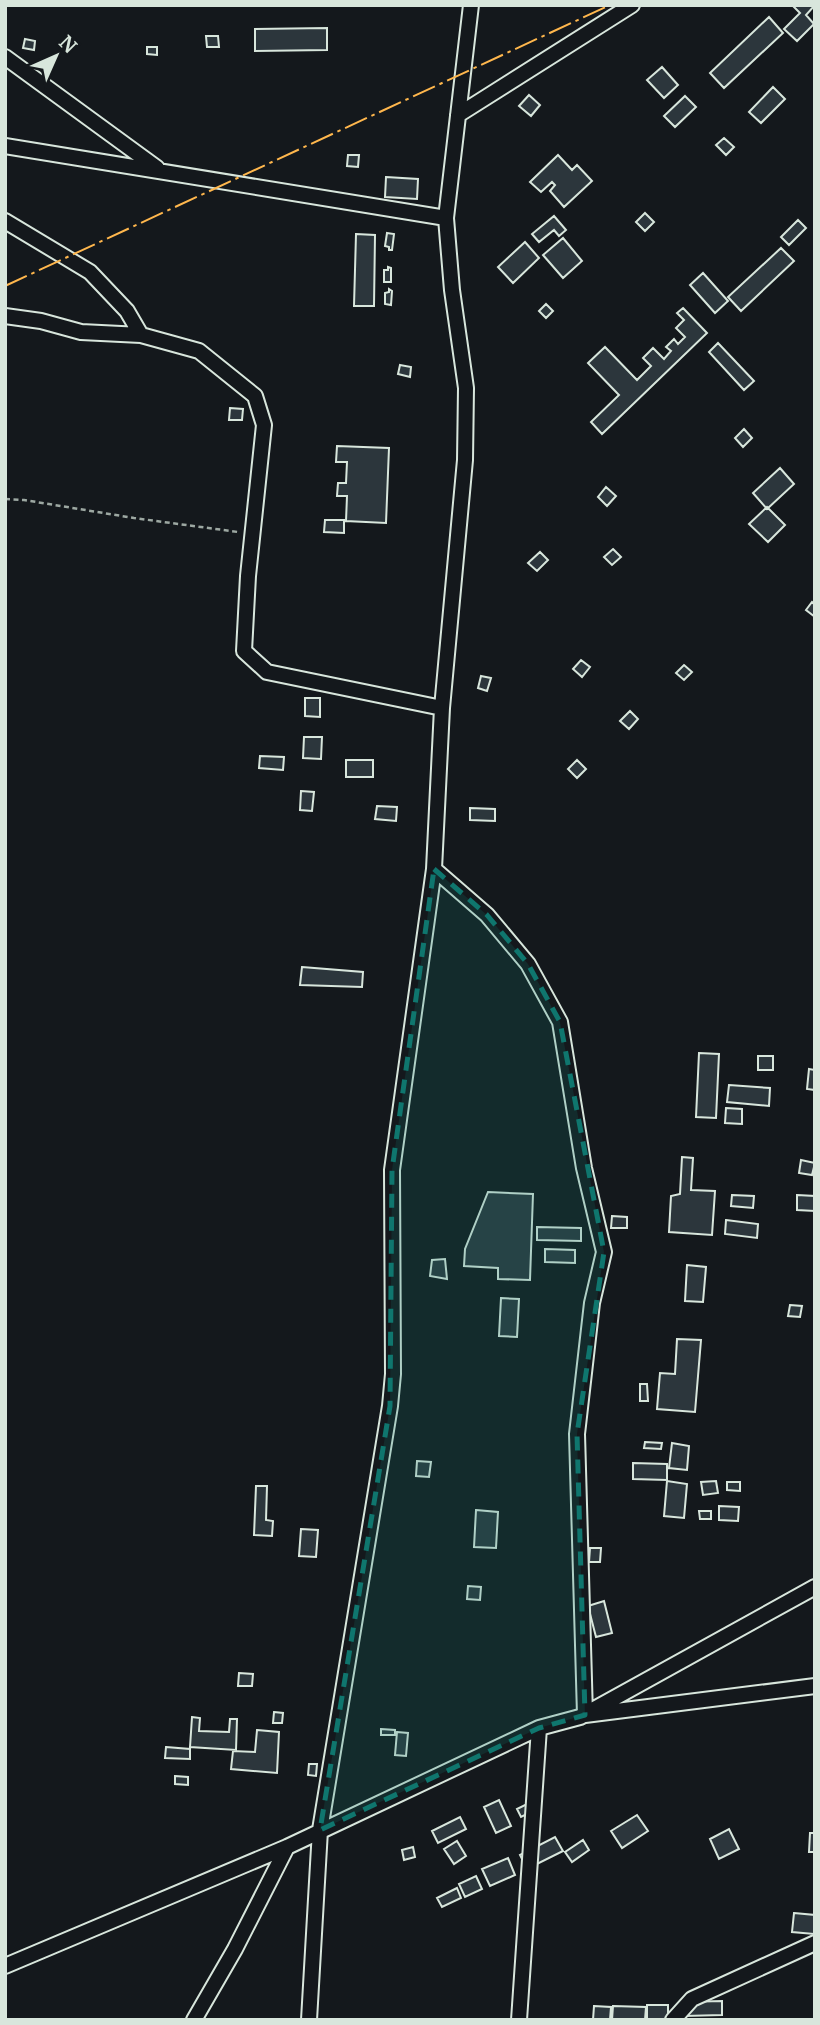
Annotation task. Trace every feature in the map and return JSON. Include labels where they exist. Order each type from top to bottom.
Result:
[{"type":"street","points":[[309,2020],[320,1830],[390,1406],[393,1374],[392,1170],[435,869],[442,708],[465,460],[466,388],[452,290],[446,218],[471,5]]},
{"type":"street","points":[[458,115],[632,5]]},
{"type":"street","points":[[5,57],[161,171]]},
{"type":"street","points":[[5,146],[446,218]]},
{"type":"street","points":[[5,222],[90,272],[127,311],[141,335]]},
{"type":"street","points":[[5,316],[41,321],[81,332],[141,335],[199,351],[255,396],[264,425],[252,533],[244,651],[267,672],[442,708]]},
{"type":"street","points":[[435,869],[487,915],[528,964],[560,1022],[584,1168],[604,1252],[592,1303],[577,1434],[585,1715]]},
{"type":"street","points":[[585,1715],[815,1587]]},
{"type":"street","points":[[5,1966],[287,1847],[539,1728],[585,1715],[815,1686]]},
{"type":"street","points":[[519,2020],[539,1728]]},
{"type":"street","points":[[194,2020],[235,1949],[287,1847]]},
{"type":"street","points":[[673,2020],[692,1999],[815,1943]]},
{"type":"path","points":[[5,499],[252,533]]},
{"type":"highlighted area","points":[[434,869],[487,915],[528,964],[560,1022],[604,1252],[577,1434],[585,1715],[539,1728],[320,1830],[390,1406],[392,1170]]},
{"type":"building","points":[[792,5],[815,5],[806,15],[814,24],[797,41],[784,29],[800,13]]},
{"type":"building","points":[[769,17],[783,33],[724,88],[710,73]]},
{"type":"building","points":[[327,28],[327,50],[255,51],[255,29]]},
{"type":"building","points":[[206,36],[218,36],[219,47],[207,47]]},
{"type":"building","points":[[25,39],[35,41],[34,50],[23,48]]},
{"type":"building","points":[[147,47],[157,47],[157,55],[147,54]]},
{"type":"building","points":[[662,67],[678,85],[664,98],[647,80]]},
{"type":"building","points":[[773,87],[785,99],[761,123],[749,112]]},
{"type":"building","points":[[529,95],[540,105],[531,116],[519,106]]},
{"type":"building","points":[[685,96],[696,107],[675,127],[664,116]]},
{"type":"building","points":[[724,138],[734,147],[726,155],[716,145]]},
{"type":"building","points":[[348,155],[359,155],[358,167],[347,166]]},
{"type":"building","points":[[558,155],[572,170],[577,165],[592,181],[564,207],[550,191],[555,185],[552,182],[541,192],[530,182]]},
{"type":"building","points":[[386,177],[418,179],[417,199],[385,197]]},
{"type":"building","points":[[645,213],[654,222],[645,231],[636,222]]},
{"type":"building","points":[[554,216],[566,230],[559,236],[554,230],[539,242],[532,234]]},
{"type":"building","points":[[798,220],[806,228],[789,245],[781,237]]},
{"type":"building","points":[[387,233],[394,234],[392,250],[385,246]]},
{"type":"building","points":[[356,234],[375,235],[374,306],[354,306]]},
{"type":"building","points":[[563,238],[582,261],[563,278],[543,255]]},
{"type":"building","points":[[525,242],[539,258],[513,283],[498,267]]},
{"type":"building","points":[[781,248],[794,261],[741,311],[728,297]]},
{"type":"building","points":[[388,267],[391,268],[391,282],[384,282],[384,270],[388,270]]},
{"type":"building","points":[[703,273],[728,301],[715,313],[690,285]]},
{"type":"building","points":[[389,289],[392,291],[391,305],[385,304],[385,293],[389,292]]},
{"type":"building","points":[[546,304],[553,311],[546,318],[539,311]]},
{"type":"building","points":[[683,308],[707,333],[602,434],[591,422],[619,395],[588,363],[605,347],[637,380],[651,366],[643,358],[653,348],[664,359],[671,351],[666,347],[674,339],[678,344],[685,337],[676,328],[684,320],[677,313]]},
{"type":"building","points":[[718,343],[754,381],[744,390],[709,352]]},
{"type":"building","points":[[400,365],[411,367],[410,377],[398,374]]},
{"type":"building","points":[[230,408],[243,409],[242,420],[229,420]]},
{"type":"building","points":[[744,429],[752,438],[743,447],[735,438]]},
{"type":"building","points":[[337,446],[389,448],[386,523],[346,521],[347,496],[337,496],[338,483],[346,483],[347,462],[336,462]]},
{"type":"building","points":[[780,468],[794,484],[767,509],[753,493]]},
{"type":"building","points":[[606,487],[616,496],[607,506],[598,497]]},
{"type":"building","points":[[767,507],[785,525],[768,542],[749,524]]},
{"type":"building","points":[[325,520],[344,520],[344,533],[324,532]]},
{"type":"building","points":[[613,549],[621,557],[612,565],[604,557]]},
{"type":"building","points":[[540,552],[548,560],[537,571],[528,563]]},
{"type":"building","points":[[812,602],[815,605],[815,617],[806,610]]},
{"type":"building","points":[[581,660],[590,667],[582,677],[573,669]]},
{"type":"building","points":[[684,665],[692,672],[684,680],[676,673]]},
{"type":"building","points":[[481,676],[491,678],[487,691],[478,688]]},
{"type":"building","points":[[305,698],[320,698],[320,717],[305,716]]},
{"type":"building","points":[[630,711],[638,719],[629,729],[620,721]]},
{"type":"building","points":[[304,737],[322,737],[321,759],[303,758]]},
{"type":"building","points":[[260,756],[284,757],[283,770],[259,768]]},
{"type":"building","points":[[346,760],[373,760],[373,777],[346,777]]},
{"type":"building","points":[[577,760],[586,769],[577,778],[568,769]]},
{"type":"building","points":[[301,791],[314,792],[312,811],[300,810]]},
{"type":"building","points":[[377,806],[397,807],[396,821],[375,819]]},
{"type":"building","points":[[470,808],[495,809],[495,821],[470,820]]},
{"type":"building","points":[[302,967],[363,972],[362,987],[300,985]]},
{"type":"building","points":[[699,1053],[719,1054],[716,1118],[696,1117]]},
{"type":"building","points":[[758,1056],[773,1056],[773,1070],[758,1070]]},
{"type":"building","points":[[809,1069],[815,1070],[815,1090],[807,1089]]},
{"type":"building","points":[[729,1085],[770,1088],[769,1106],[727,1102]]},
{"type":"building","points":[[726,1108],[742,1109],[742,1124],[725,1123]]},
{"type":"building","points":[[682,1157],[693,1158],[691,1190],[715,1191],[712,1235],[669,1232],[671,1196],[680,1194]]},
{"type":"building","points":[[801,1160],[815,1163],[812,1175],[799,1173]]},
{"type":"building","points":[[488,1192],[533,1194],[530,1280],[498,1279],[498,1268],[464,1266],[465,1249]]},
{"type":"building","points":[[732,1195],[754,1196],[753,1208],[731,1206]]},
{"type":"building","points":[[797,1195],[815,1196],[815,1211],[797,1210]]},
{"type":"building","points":[[612,1216],[627,1217],[627,1228],[611,1228]]},
{"type":"building","points":[[726,1220],[758,1224],[757,1238],[725,1234]]},
{"type":"building","points":[[537,1227],[581,1228],[581,1241],[537,1240]]},
{"type":"building","points":[[545,1249],[575,1250],[575,1263],[545,1262]]},
{"type":"building","points":[[445,1259],[447,1279],[430,1276],[432,1260]]},
{"type":"building","points":[[687,1265],[706,1267],[703,1302],[685,1301]]},
{"type":"building","points":[[501,1298],[519,1299],[517,1337],[499,1336]]},
{"type":"building","points":[[790,1305],[802,1306],[800,1317],[788,1316]]},
{"type":"building","points":[[677,1339],[701,1340],[695,1412],[657,1409],[660,1373],[675,1374]]},
{"type":"building","points":[[640,1384],[647,1384],[648,1401],[640,1401]]},
{"type":"building","points":[[645,1442],[662,1443],[661,1449],[644,1448]]},
{"type":"building","points":[[672,1443],[689,1446],[687,1470],[669,1468]]},
{"type":"building","points":[[417,1461],[431,1462],[429,1477],[416,1476]]},
{"type":"building","points":[[633,1463],[667,1464],[667,1480],[633,1479]]},
{"type":"building","points":[[667,1481],[687,1484],[684,1518],[664,1516]]},
{"type":"building","points":[[716,1481],[718,1493],[703,1495],[701,1482]]},
{"type":"building","points":[[727,1482],[740,1482],[740,1491],[727,1490]]},
{"type":"building","points":[[256,1486],[267,1486],[266,1520],[273,1521],[272,1536],[254,1535]]},
{"type":"building","points":[[719,1506],[739,1507],[738,1521],[719,1520]]},
{"type":"building","points":[[476,1510],[498,1512],[496,1548],[474,1547]]},
{"type":"building","points":[[699,1511],[711,1511],[711,1519],[700,1519]]},
{"type":"building","points":[[301,1529],[318,1530],[316,1557],[299,1556]]},
{"type":"building","points":[[590,1548],[601,1548],[600,1562],[589,1562]]},
{"type":"building","points":[[468,1586],[481,1587],[480,1600],[467,1599]]},
{"type":"building","points":[[604,1601],[612,1633],[596,1637],[588,1606]]},
{"type":"building","points":[[239,1673],[253,1674],[252,1686],[238,1686]]},
{"type":"building","points":[[274,1712],[283,1713],[282,1723],[273,1723]]},
{"type":"building","points":[[192,1717],[200,1718],[199,1731],[229,1732],[230,1719],[237,1719],[236,1750],[190,1747]]},
{"type":"building","points":[[381,1729],[395,1730],[395,1735],[381,1735]]},
{"type":"building","points":[[257,1730],[279,1732],[277,1773],[231,1769],[233,1751],[255,1752]]},
{"type":"building","points":[[397,1732],[408,1733],[406,1756],[395,1755]]},
{"type":"building","points":[[166,1747],[190,1749],[190,1759],[165,1758]]},
{"type":"building","points":[[309,1764],[317,1764],[316,1776],[308,1775]]},
{"type":"building","points":[[175,1776],[188,1777],[188,1785],[175,1784]]},
{"type":"building","points":[[499,1800],[511,1826],[496,1833],[484,1807]]},
{"type":"building","points":[[527,1804],[531,1812],[521,1817],[517,1809]]},
{"type":"building","points":[[637,1815],[648,1831],[622,1848],[611,1831]]},
{"type":"building","points":[[460,1817],[466,1829],[438,1843],[432,1831]]},
{"type":"building","points":[[729,1829],[739,1849],[719,1859],[710,1839]]},
{"type":"building","points":[[810,1833],[815,1833],[815,1852],[809,1852]]},
{"type":"building","points":[[555,1837],[563,1851],[527,1869],[520,1855]]},
{"type":"building","points":[[583,1840],[589,1850],[572,1862],[565,1852]]},
{"type":"building","points":[[457,1841],[466,1856],[454,1864],[444,1849]]},
{"type":"building","points":[[413,1847],[415,1857],[404,1860],[402,1850]]},
{"type":"building","points":[[508,1858],[515,1875],[490,1886],[482,1869]]},
{"type":"building","points":[[476,1876],[482,1889],[465,1897],[459,1884]]},
{"type":"building","points":[[457,1888],[461,1898],[442,1907],[437,1898]]},
{"type":"building","points":[[794,1913],[815,1915],[814,1934],[792,1932]]},
{"type":"building","points":[[722,2001],[722,2015],[684,2016],[684,2002]]},
{"type":"building","points":[[647,2005],[668,2005],[668,2020],[647,2020]]},
{"type":"building","points":[[594,2006],[611,2007],[610,2020],[593,2020]]},
{"type":"building","points":[[613,2006],[646,2007],[645,2020],[612,2020]]},
{"type":"power","points":[[5,286],[610,5]]}]
